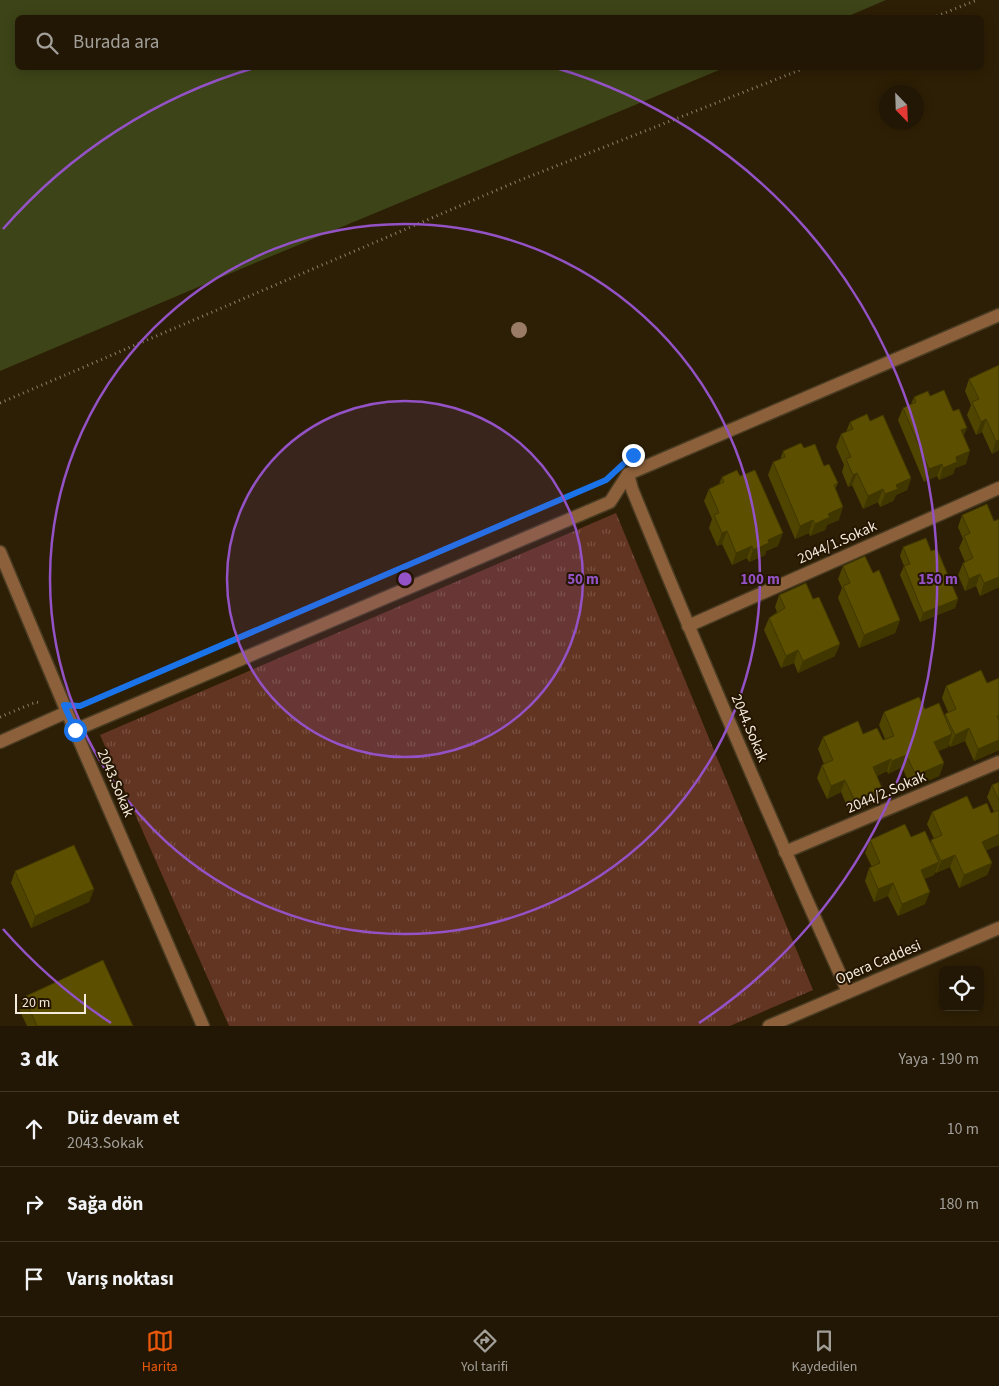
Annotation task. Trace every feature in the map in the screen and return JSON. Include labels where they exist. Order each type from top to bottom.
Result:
[{"type":"street","points":[[75,730],[610,502],[628,474],[999,315]]},
{"type":"street","name":"2044.Sokak","points":[[628,474],[632,490],[688,626],[785,852],[848,992]]},
{"type":"street","name":"2044/1.Sokak","points":[[688,626],[999,488]]},
{"type":"street","name":"2043.Sokak","points":[[0,552],[203,1026]]},
{"type":"street","points":[[0,742],[66,709]]},
{"type":"street","name":"2044/2.Sokak","points":[[785,852],[999,762]]},
{"type":"street","name":"Opera Caddesi","points":[[769,1026],[999,928]]},
{"type":"path","points":[[940,15],[977,0]]},
{"type":"path","points":[[0,403],[518,181],[801,70]]},
{"type":"path","points":[[288,617],[606,480]]},
{"type":"path","points":[[0,717],[36,702],[66,709]]},
{"type":"green space","points":[[616,513],[813,990],[730,1026],[229,1026],[100,735]]},
{"type":"shaded area","points":[[0,0],[886,0],[851,15],[15,15],[15,70],[719,70],[0,371]]},
{"type":"building","points":[[999,365],[999,440],[996,441],[986,419],[981,422],[972,402],[979,399],[969,379]]},
{"type":"building","points":[[944,390],[953,411],[959,409],[967,428],[961,430],[970,451],[956,457],[957,462],[943,468],[942,464],[929,469],[903,408],[916,402],[914,397],[928,391],[930,396]]},
{"type":"building","points":[[867,414],[870,421],[883,415],[911,478],[896,485],[898,489],[885,494],[883,489],[868,496],[857,473],[853,475],[846,459],[851,457],[841,434],[853,429],[850,422]]},
{"type":"building","points":[[801,443],[804,448],[815,444],[824,466],[829,464],[838,483],[834,485],[843,507],[828,514],[830,517],[815,524],[813,520],[800,526],[773,462],[785,457],[783,451]]},
{"type":"building","points":[[737,470],[740,476],[755,470],[783,533],[768,540],[769,543],[753,550],[752,546],[736,553],[727,531],[722,533],[714,515],[719,513],[709,489],[724,482],[722,477]]},
{"type":"building","points":[[987,504],[994,521],[999,519],[999,577],[984,583],[980,574],[969,579],[963,563],[973,558],[964,536],[970,533],[962,515]]},
{"type":"building","points":[[926,538],[931,551],[937,549],[958,599],[923,613],[904,566],[910,564],[903,547]]},
{"type":"building","points":[[865,556],[873,573],[879,570],[900,620],[864,635],[843,586],[850,583],[843,566]]},
{"type":"building","points":[[806,583],[813,599],[819,597],[840,644],[803,661],[798,650],[786,656],[769,618],[785,608],[779,595]]},
{"type":"building","points":[[981,670],[987,683],[999,678],[999,715],[997,716],[999,721],[999,740],[978,749],[969,728],[955,735],[945,714],[956,709],[946,686]]},
{"type":"building","points":[[919,697],[925,709],[939,703],[952,734],[934,742],[944,763],[916,775],[906,755],[892,761],[891,759],[873,767],[882,788],[855,801],[845,780],[831,786],[822,765],[833,760],[823,737],[858,721],[863,734],[877,728],[883,740],[894,736],[884,712]]},
{"type":"building","points":[[999,782],[999,801],[992,785]]},
{"type":"building","points":[[967,796],[973,809],[987,803],[991,813],[999,810],[999,834],[982,842],[992,863],[964,875],[955,855],[941,861],[931,840],[942,835],[932,812]]},
{"type":"building","points":[[905,824],[911,837],[925,831],[939,862],[921,870],[930,892],[902,904],[893,883],[878,889],[869,868],[880,863],[870,840]]},
{"type":"building","points":[[74,845],[94,889],[35,916],[15,871]]},
{"type":"building","points":[[103,960],[133,1026],[37,1026],[24,997]]},
{"type":"route","points":[[75,730],[64,705],[80,706],[606,480],[633,455]]}]
